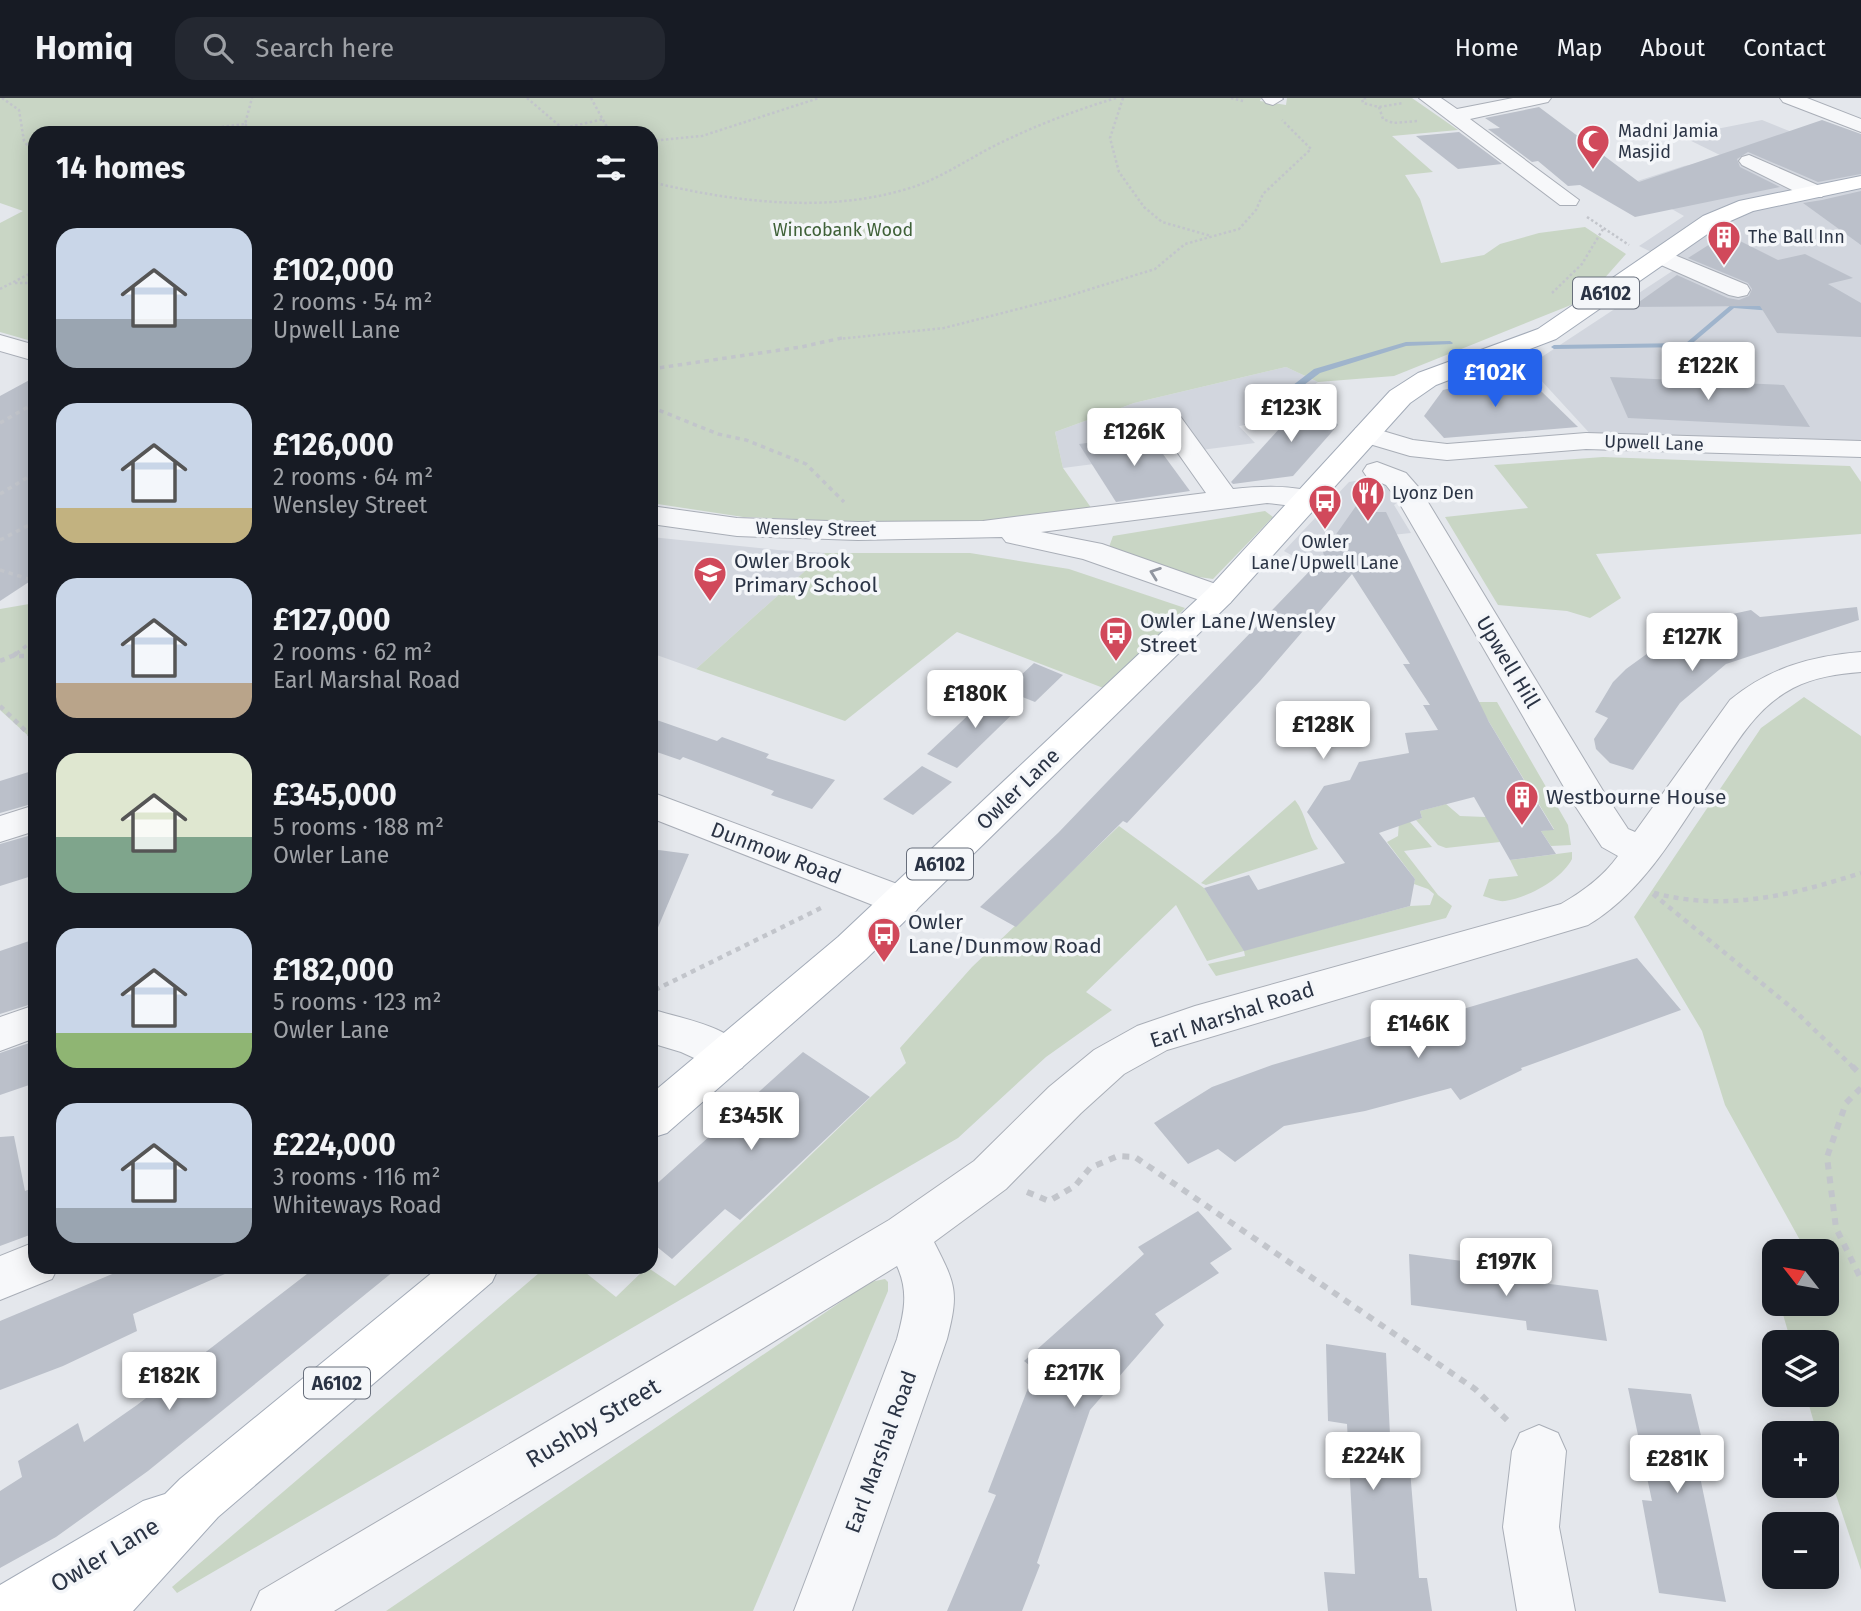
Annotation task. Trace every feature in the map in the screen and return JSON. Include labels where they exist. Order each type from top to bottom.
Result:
[{"type":"main road","name":"A6102","points":[[1309,499],[1366,434],[1410,390],[1427,379],[1547,334],[1698,228],[1732,211],[1861,182]]},
{"type":"main road","name":"Owler Lane","points":[[658,1114],[902,901],[1219,596],[1309,499]]},
{"type":"main road","name":"Owler Lane","points":[[94,1611],[199,1498],[467,1274]]},
{"type":"main road","name":"Owler Lane","points":[[11,1611],[199,1498]]},
{"type":"street","points":[[1454,116],[1541,98]]},
{"type":"street","points":[[1790,98],[1856,121]]},
{"type":"street","points":[[1420,99],[1454,116],[1568,200]]},
{"type":"street","points":[[1749,161],[1814,192]]},
{"type":"street","points":[[1657,258],[1738,290]]},
{"type":"street","points":[[0,343],[28,351]]},
{"type":"street","points":[[0,366],[28,354]]},
{"type":"street","points":[[1170,422],[1215,499]]},
{"type":"street","name":"Upwell Lane","points":[[1366,434],[1410,448],[1447,452],[1587,441],[1861,449]]},
{"type":"street","name":"Upwell Lane","points":[[1334,470],[1361,473],[1377,471],[1447,452]]},
{"type":"street","name":"Upwell Hill","points":[[1377,471],[1396,480],[1410,495],[1591,801],[1615,838],[1640,852]]},
{"type":"street","name":"Wensley Street","points":[[658,516],[737,527],[859,531],[983,530],[1215,499],[1282,494],[1309,499]]},
{"type":"street","points":[[1080,517],[1076,533],[1091,551]]},
{"type":"street","name":"Wensley Street","points":[[983,530],[1091,551],[1219,596]]},
{"type":"street","name":"Earl Marshal Road","points":[[823,1611],[917,1352],[931,1303],[926,1276],[906,1236],[990,1175],[1073,1092],[1109,1062],[1152,1038],[1195,1023],[1574,915],[1598,901],[1627,872],[1742,708],[1762,690],[1787,676],[1824,665],[1861,662]]},
{"type":"street","name":"Dunmow Road","points":[[658,807],[902,901]]},
{"type":"street","points":[[0,829],[28,820]]},
{"type":"street","points":[[0,1034],[28,1024]]},
{"type":"street","points":[[658,1028],[696,1040],[727,1056]]},
{"type":"street","name":"Rushby Street","points":[[280,1611],[906,1236]]},
{"type":"street","points":[[0,1278],[28,1267]]},
{"type":"street","points":[[1539,1451],[1531,1527],[1546,1611]]},
{"type":"path","points":[[2,98],[19,110],[22,135],[28,146]]},
{"type":"path","points":[[239,126],[245,124],[252,98]]},
{"type":"path","points":[[527,98],[562,126]]},
{"type":"path","points":[[590,98],[607,126]]},
{"type":"path","points":[[658,140],[702,136],[819,98]]},
{"type":"path","points":[[658,185],[703,196],[733,199],[796,202],[863,198],[909,189],[947,173],[1040,125],[1116,98]]},
{"type":"path","points":[[1123,98],[1110,138],[1119,172],[1144,207],[1162,222],[1213,236]]},
{"type":"path","points":[[1366,98],[1362,99],[1363,103],[1379,107],[1420,99]]},
{"type":"path","points":[[658,368],[801,347],[846,337],[944,328],[1065,297],[1155,269],[1185,244],[1239,229],[1256,210],[1263,194],[1311,149],[1274,104]]},
{"type":"path","points":[[1379,107],[1383,119],[1393,123],[1420,121]]},
{"type":"path","points":[[573,126],[604,119]]},
{"type":"path","points":[[1568,200],[1602,229],[1657,258]]},
{"type":"path","points":[[0,289],[28,275]]},
{"type":"path","points":[[15,283],[28,283]]},
{"type":"path","points":[[0,423],[28,408]]},
{"type":"path","points":[[658,410],[718,434],[747,440],[806,464],[841,498],[859,531]]},
{"type":"path","points":[[0,494],[28,477]]},
{"type":"path","points":[[0,540],[28,526]]},
{"type":"path","points":[[0,570],[28,579]]},
{"type":"path","points":[[0,661],[28,644]]},
{"type":"path","points":[[12,656],[28,656]]},
{"type":"path","points":[[0,706],[28,733]]},
{"type":"path","points":[[1861,873],[1766,899],[1727,903],[1679,901],[1650,892],[1792,1008],[1861,1075]]},
{"type":"path","points":[[658,989],[863,887]]},
{"type":"path","points":[[1861,1088],[1846,1103],[1827,1157],[1836,1228],[1861,1279]]},
{"type":"path","points":[[990,1175],[1049,1202],[1075,1186],[1090,1168],[1118,1156],[1135,1157],[1475,1389],[1539,1451]]},
{"type":"shaded area","points":[[1762,120],[1847,154],[1861,151],[1861,441],[1594,438],[1528,366],[1680,266],[1639,246],[1684,216],[1628,184],[1684,166],[1726,158],[1681,136]]},
{"type":"shaded area","points":[[1286,367],[1318,382],[1267,421],[1239,426],[1255,443],[1063,468],[1055,432],[1134,403]]},
{"type":"shaded area","points":[[1372,478],[1382,480],[1405,496],[1394,505],[1411,533],[1353,539],[1335,555],[1314,566],[1309,558],[1293,556],[1284,551],[1349,482]]},
{"type":"shaded area","name":"Owler Brook Primary School","points":[[658,538],[825,553],[696,669],[658,655]]},
{"type":"green space","name":"Wincobank Wood","points":[[0,98],[1261,98],[1260,101],[1286,105],[1287,98],[1412,98],[1458,130],[1392,136],[1433,172],[1405,175],[1420,199],[1441,263],[1484,255],[1500,244],[1539,233],[1585,227],[1626,254],[1586,299],[1394,376],[1318,382],[1286,367],[1134,403],[1055,432],[1063,468],[1092,509],[1023,519],[923,524],[743,517],[658,504],[658,126],[28,126],[28,340],[0,332],[0,223],[23,211],[0,203]]},
{"type":"green space","points":[[1603,457],[1850,466],[1861,482],[1861,534],[1596,554],[1621,598],[1590,618],[1567,611],[1498,605],[1445,517],[1528,508],[1494,465]]},
{"type":"green space","points":[[1265,511],[1273,517],[1213,579],[1185,575],[1109,547],[1113,536]]},
{"type":"green space","points":[[825,553],[970,553],[1069,569],[1185,608],[1106,689],[957,632],[845,721],[696,669]]},
{"type":"green space","points":[[28,604],[28,736],[0,710],[0,609]]},
{"type":"green space","points":[[1804,697],[1861,736],[1861,1570],[1837,1498],[1839,1421],[1814,1421],[1809,1407],[1839,1407],[1839,1330],[1788,1330],[1783,1316],[1839,1316],[1839,1239],[1799,1239],[1725,1105],[1702,1031],[1634,917],[1761,728]]},
{"type":"green space","points":[[1477,702],[1497,702],[1568,825],[1571,845],[1551,846],[1541,831],[1554,829]]},
{"type":"green space","points":[[1295,800],[1318,849],[1206,885],[1201,883]]},
{"type":"green space","points":[[1446,804],[1460,816],[1486,817],[1500,842],[1446,848],[1438,845],[1416,820],[1422,818],[1420,811]]},
{"type":"green space","points":[[1399,822],[1410,822],[1432,847],[1404,851],[1438,895],[1452,906],[1446,918],[1216,976],[1208,964],[1245,956],[1244,951],[1207,961],[1176,905],[1086,992],[1112,1010],[1046,1057],[958,1138],[177,1593],[172,1587],[538,1274],[587,1274],[616,1297],[640,1274],[657,1274],[675,1286],[906,1063],[900,1048],[972,967],[1119,826],[1204,888],[1245,950],[1410,906],[1430,905],[1434,894],[1414,884],[1415,879],[1387,842],[1398,836]]},
{"type":"green space","points":[[1572,852],[1572,859],[1560,874],[1524,896],[1505,901],[1483,896],[1489,879],[1518,876],[1510,860]]},
{"type":"green space","points":[[885,1279],[888,1282],[888,1291],[753,1611],[386,1611],[870,1282]]},
{"type":"building","points":[[1539,107],[1639,182],[1822,120],[1861,134],[1861,174],[1818,182],[1748,152],[1737,159],[1740,167],[1780,187],[1635,217],[1580,185],[1568,186],[1538,161],[1532,162],[1488,129],[1500,128],[1485,118]]},
{"type":"building","points":[[1459,132],[1502,164],[1458,169],[1416,136]]},
{"type":"building","points":[[1861,191],[1861,245],[1803,203],[1822,200]]},
{"type":"building","points":[[1726,234],[1778,260],[1805,254],[1853,278],[1828,284],[1861,303],[1861,337],[1777,333],[1760,306],[1632,307],[1677,275],[1728,298],[1739,300],[1749,296],[1752,289],[1748,283],[1688,258]]},
{"type":"building","points":[[1516,372],[1541,391],[1578,427],[1444,438],[1424,416],[1443,390]]},
{"type":"building","points":[[1610,377],[1784,385],[1810,427],[1628,418]]},
{"type":"building","points":[[28,381],[28,583],[0,601],[0,396]]},
{"type":"building","points":[[1307,398],[1326,405],[1338,425],[1293,476],[1233,484],[1231,482]]},
{"type":"building","points":[[1149,435],[1190,491],[1116,502],[1079,444]]},
{"type":"building","points":[[1356,506],[1386,512],[1489,722],[1554,830],[1541,831],[1556,854],[1510,860],[1474,797],[1420,811],[1422,818],[1379,833],[1415,879],[1410,906],[1244,951],[1204,888],[1249,875],[1258,890],[1345,863],[1307,812],[1324,786],[1350,780],[1359,762],[1409,753],[1405,733],[1438,730],[1423,705],[1430,705],[1403,664],[1410,664],[1352,574],[1260,681],[1127,823],[1123,821],[1016,927],[980,907],[1059,832],[1324,556],[1321,542],[1332,540]]},
{"type":"building","points":[[1857,607],[1859,620],[1726,664],[1680,703],[1633,770],[1610,763],[1596,749],[1594,739],[1608,718],[1595,712],[1613,682],[1626,669],[1673,635],[1700,621],[1751,610],[1760,617]]},
{"type":"building","points":[[1034,663],[1063,675],[1035,702],[1005,690]]},
{"type":"building","points":[[993,692],[1023,704],[957,768],[927,754]]},
{"type":"building","points":[[658,720],[717,741],[722,737],[769,754],[766,758],[835,780],[812,809],[771,795],[774,791],[683,757],[680,760],[658,752]]},
{"type":"building","points":[[922,766],[952,782],[913,815],[883,799]]},
{"type":"building","points":[[28,772],[28,805],[0,813],[0,781]]},
{"type":"building","points":[[28,836],[28,877],[0,886],[0,844]]},
{"type":"building","points":[[658,850],[689,854],[658,927]]},
{"type":"building","points":[[28,941],[28,1005],[0,1014],[0,951]]},
{"type":"building","points":[[1637,958],[1681,1010],[1521,1068],[1522,1070],[1460,1100],[1451,1088],[1365,1111],[1284,1126],[1235,1162],[1218,1149],[1188,1164],[1154,1123],[1212,1087],[1272,1065]]},
{"type":"building","points":[[28,1043],[28,1085],[0,1095],[0,1053]]},
{"type":"building","points":[[803,1052],[870,1097],[740,1220],[725,1209],[672,1259],[658,1248],[658,1183]]},
{"type":"building","points":[[14,1136],[25,1191],[28,1190],[28,1236],[0,1246],[0,1137]]},
{"type":"building","points":[[1198,1211],[1232,1249],[1210,1263],[1219,1273],[1155,1314],[1164,1325],[1090,1410],[1037,1563],[1040,1565],[1022,1611],[947,1611],[996,1495],[988,1492],[1035,1370],[1024,1361],[1144,1254],[1138,1247]]},
{"type":"building","points":[[1409,1254],[1485,1264],[1487,1276],[1598,1290],[1607,1341],[1527,1330],[1526,1321],[1411,1305]]},
{"type":"building","points":[[112,1274],[225,1274],[133,1314],[137,1331],[63,1366],[0,1390],[0,1321]]},
{"type":"building","points":[[307,1274],[390,1274],[148,1471],[56,1537],[0,1568],[0,1491],[22,1477],[18,1461],[78,1423],[84,1442],[137,1405]]},
{"type":"building","points":[[1326,1344],[1386,1353],[1391,1456],[1409,1458],[1419,1578],[1427,1578],[1432,1611],[1328,1611],[1324,1572],[1355,1574],[1347,1424],[1328,1421]]},
{"type":"building","points":[[1628,1388],[1691,1394],[1710,1473],[1699,1472],[1726,1602],[1659,1593],[1642,1500],[1652,1501]]},
{"type":"waterway","points":[[1554,347],[1688,345],[1732,306],[1773,309]]},
{"type":"waterway","points":[[1258,415],[1317,371],[1406,344],[1450,343]]},
{"type":"place","name":"Madni Jamia Masjid","points":[[1593,171]]},
{"type":"place","name":"The Ball Inn","points":[[1724,267]]},
{"type":"place","name":"Lyonz Den","points":[[1368,523]]},
{"type":"place","name":"Owler Lane/Upwell Lane","points":[[1325,531]]},
{"type":"place","name":"Owler Brook Primary School","points":[[710,603]]},
{"type":"place","name":"Owler Lane/Wensley Street","points":[[1116,663]]},
{"type":"place","name":"Westbourne House","points":[[1522,827]]},
{"type":"place","name":"Owler Lane/Dunmow Road","points":[[884,964]]}]
